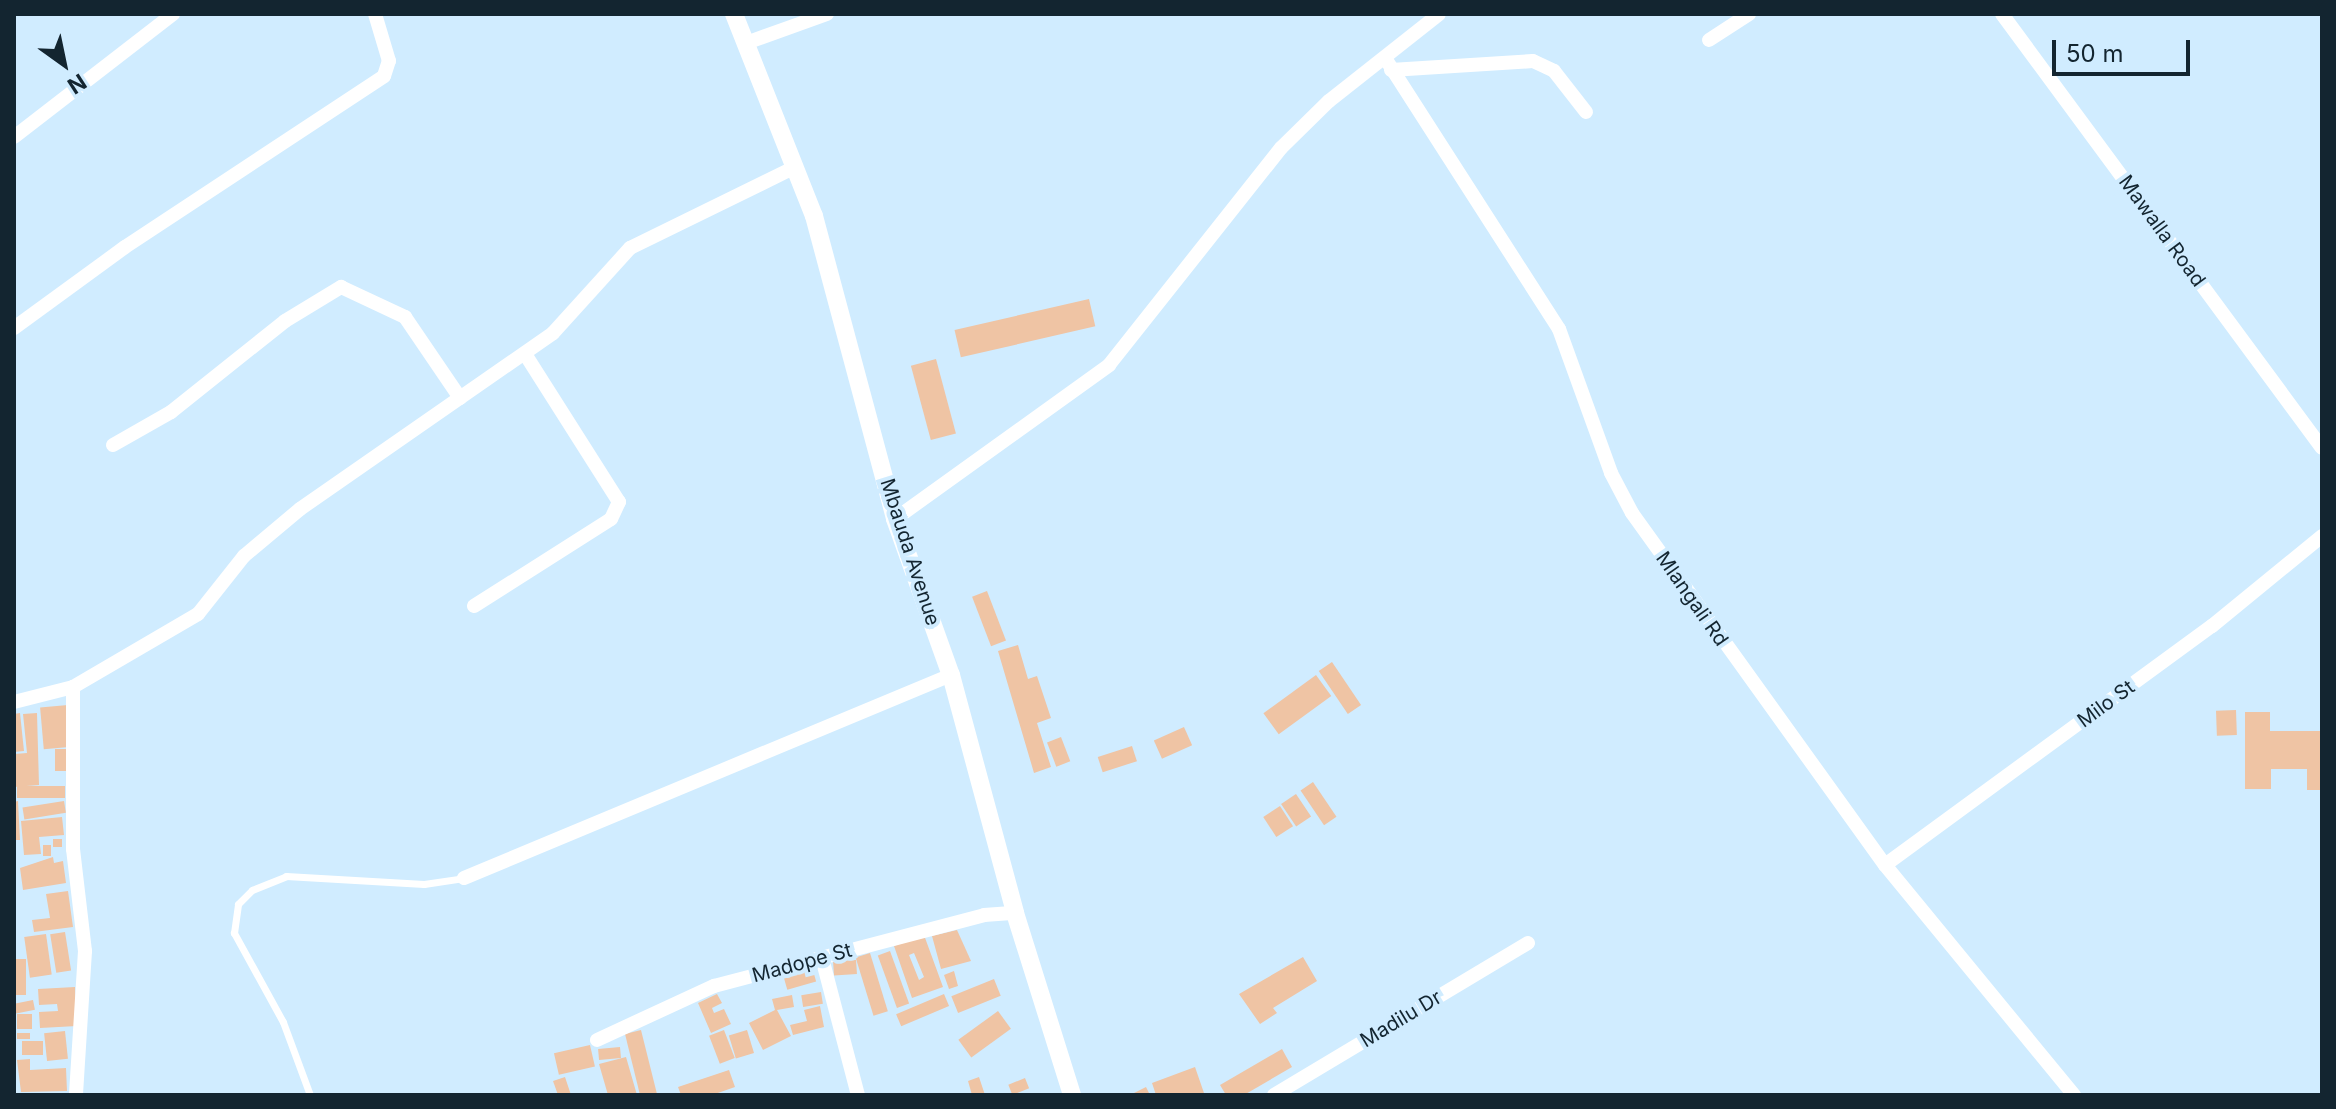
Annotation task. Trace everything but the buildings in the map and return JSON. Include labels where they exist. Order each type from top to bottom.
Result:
[{"type":"street","points":[[14,137],[173,14]]},
{"type":"street","points":[[14,328],[125,247],[384,76],[389,61],[375,14]]},
{"type":"street","name":"Mbauda Avenue","points":[[734,14],[814,216],[895,519],[951,675],[1015,913],[1072,1095]]},
{"type":"street","points":[[746,43],[827,14]]},
{"type":"street","points":[[895,519],[1109,365],[1281,148],[1388,64],[1439,14]]},
{"type":"street","points":[[1709,40],[1749,14]]},
{"type":"street","name":"Mawalla Road","points":[[2002,14],[2322,448]]},
{"type":"street","points":[[1388,64],[1533,61],[1554,71],[1586,112]]},
{"type":"street","name":"Mlangali Rd","points":[[1388,64],[1559,329],[1611,473],[1632,513],[1885,865],[2074,1095]]},
{"type":"street","points":[[14,702],[73,687],[198,614],[244,556],[270,533],[553,333],[630,248],[795,167]]},
{"type":"street","points":[[113,445],[171,412],[285,321],[341,287],[405,317],[460,398]]},
{"type":"street","points":[[474,606],[611,519],[619,502],[525,354]]},
{"type":"street","name":"Milo St","points":[[1885,865],[2212,626],[2322,536]]},
{"type":"street","points":[[464,878],[951,675]]},
{"type":"street","points":[[73,687],[73,849],[85,951],[76,1095]]},
{"type":"street","name":"Madope St","points":[[597,1040],[693,994],[984,915],[1015,913]]},
{"type":"street","name":"Madilu Dr","points":[[1274,1095],[1528,943]]},
{"type":"street","points":[[822,958],[858,1095]]},
{"type":"lane","points":[[310,1095],[283,1022],[234,933],[238,904],[252,890],[286,876],[424,884],[464,878]]}]
